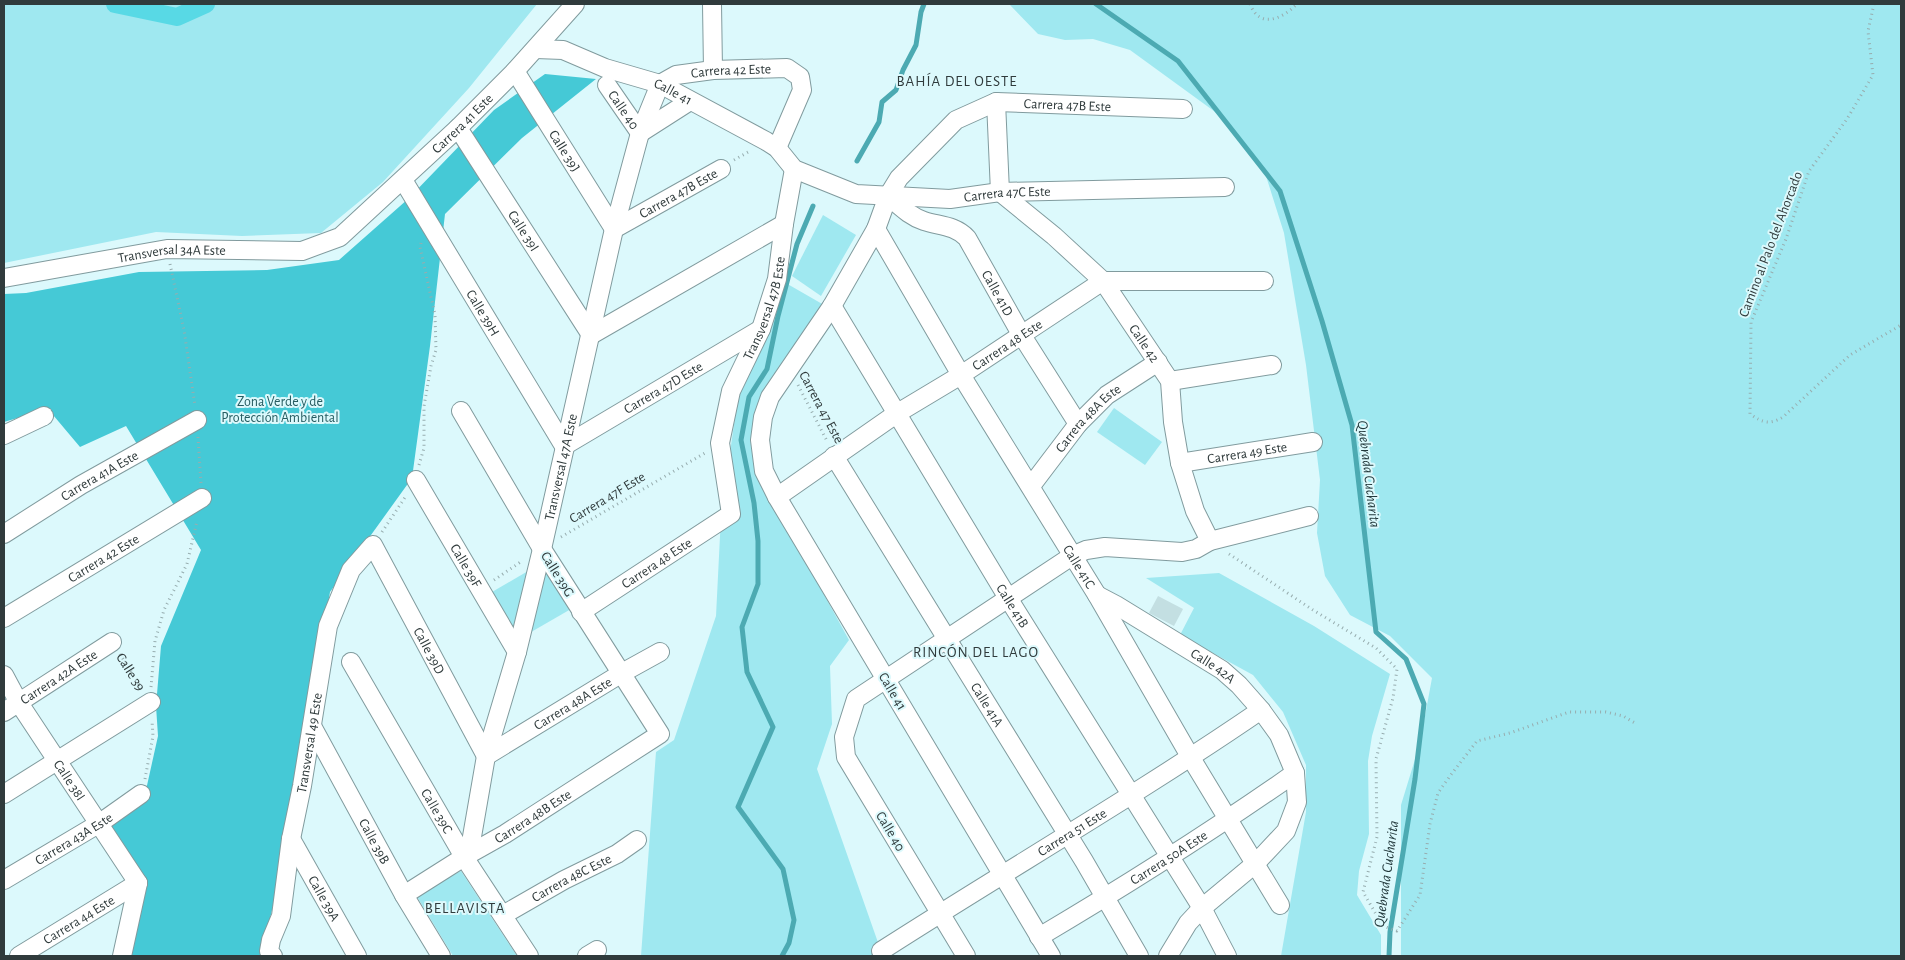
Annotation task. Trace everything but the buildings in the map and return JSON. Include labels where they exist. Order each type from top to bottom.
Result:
[{"type":"street","name":"Carrera 41 Este","points":[[340,237],[403,180],[515,72],[575,4]]},
{"type":"street","points":[[712,4],[713,70]]},
{"type":"street","name":"Calle 41","points":[[536,49],[563,50],[605,68],[660,84],[771,144],[794,169]]},
{"type":"street","name":"Carrera 42 Este","points":[[660,84],[676,75],[713,70],[787,68],[800,77],[802,90],[771,144]]},
{"type":"street","name":"Calle 39J","points":[[515,72],[614,229]]},
{"type":"street","name":"Transversal 47A Este","points":[[466,855],[486,756],[517,652],[542,549],[614,229],[640,133],[660,84]]},
{"type":"street","name":"Calle 40","points":[[607,85],[640,133]]},
{"type":"street","points":[[640,133],[690,101]]},
{"type":"street","points":[[996,102],[1000,192]]},
{"type":"street","name":"Carrera 47B Este","points":[[888,196],[899,178],[956,120],[996,102],[1183,110]]},
{"type":"street","name":"Calle 39I","points":[[458,128],[591,335]]},
{"type":"street","name":"Carrera 47B Este","points":[[614,229],[721,169]]},
{"type":"street","name":"Carrera 47C Este","points":[[794,169],[856,194],[950,199],[1000,192],[1225,187]]},
{"type":"street","name":"Transversal 47B Este","points":[[720,444],[731,391],[761,328],[776,279],[794,169]]},
{"type":"street","name":"Calle 39H","points":[[403,180],[564,446]]},
{"type":"street","name":"Calle 42","points":[[1000,192],[1054,236],[1104,281],[1170,381],[1173,422],[1180,464],[1195,511],[1210,541]]},
{"type":"street","points":[[789,369],[832,306],[876,229],[888,196]]},
{"type":"street","name":"Calle 41D","points":[[888,196],[907,213],[924,221],[955,229],[968,238],[1021,334],[1078,424]]},
{"type":"street","points":[[591,335],[784,224]]},
{"type":"street","name":"Calle 41C","points":[[876,229],[961,375],[1097,595],[1190,758],[1280,904]]},
{"type":"street","name":"Transversal 34A Este","points":[[4,278],[167,249],[302,251],[340,237]]},
{"type":"street","points":[[1104,281],[1264,281]]},
{"type":"street","name":"Carrera 48 Este","points":[[776,497],[896,414],[961,375],[1104,281]]},
{"type":"street","name":"Calle 41B","points":[[832,306],[1008,598],[1202,908],[1227,956]]},
{"type":"street","name":"Carrera 47D Este","points":[[564,446],[761,328]]},
{"type":"street","name":"Carrera 48A Este","points":[[1031,486],[1078,424],[1107,395],[1158,362]]},
{"type":"street","points":[[1170,381],[1272,365]]},
{"type":"street","name":"Calle 41","points":[[789,369],[770,397],[763,417],[760,440],[764,471],[776,497],[1050,956]]},
{"type":"street","name":"Calle 39G","points":[[461,411],[542,549],[660,734]]},
{"type":"street","points":[[4,435],[44,416]]},
{"type":"street","name":"Carrera 41A Este","points":[[4,534],[81,485],[197,420]]},
{"type":"street","name":"Carrera 49 Este","points":[[1180,464],[1313,442]]},
{"type":"street","name":"Carrera 48 Este","points":[[581,612],[731,514],[720,444]]},
{"type":"street","name":"Calle 41A","points":[[834,456],[1068,834],[1139,956]]},
{"type":"street","name":"Calle 39F","points":[[416,480],[517,652]]},
{"type":"street","name":"Carrera 42 Este","points":[[4,618],[202,498]]},
{"type":"street","points":[[886,679],[1072,556],[1086,550],[1104,547],[1182,552],[1196,549],[1210,541],[1309,516]]},
{"type":"street","name":"Transversal 49 Este","points":[[271,954],[271,940],[281,916],[290,839],[302,786],[328,626],[351,570],[373,545]]},
{"type":"street","name":"Calle 39D","points":[[373,545],[486,756]]},
{"type":"street","name":"Calle 42A","points":[[1097,595],[1222,670],[1239,685],[1261,710],[1279,735],[1296,772]]},
{"type":"street","name":"Carrera 42A Este","points":[[4,712],[112,642]]},
{"type":"street","name":"Carrera 48A Este","points":[[486,756],[660,652]]},
{"type":"street","name":"Calle 39C","points":[[351,662],[466,855],[529,956]]},
{"type":"street","name":"Calle 38I","points":[[4,676],[19,703],[138,883]]},
{"type":"street","name":"Calle 40","points":[[886,679],[856,699],[844,737],[846,757],[966,956]]},
{"type":"street","points":[[4,794],[151,702]]},
{"type":"street","name":"Carrera 51 Este","points":[[881,951],[1190,758],[1261,710]]},
{"type":"street","name":"Calle 39B","points":[[312,726],[404,895],[441,956]]},
{"type":"street","name":"Carrera 48B Este","points":[[404,895],[466,855],[505,834],[660,734]]},
{"type":"street","points":[[1168,956],[1188,923],[1202,908],[1256,864],[1286,831],[1297,802],[1296,772]]},
{"type":"street","name":"Carrera 50A Este","points":[[1039,936],[1106,897],[1228,820],[1296,772]]},
{"type":"street","name":"Carrera 43A Este","points":[[4,880],[100,823],[141,794]]},
{"type":"street","name":"Calle 39A","points":[[290,839],[357,956]]},
{"type":"street","name":"Carrera 48C Este","points":[[503,916],[564,880],[617,854],[637,840]]},
{"type":"street","points":[[122,956],[138,883]]},
{"type":"street","name":"Carrera 44 Este","points":[[19,956],[138,883]]},
{"type":"path","points":[[1250,4],[1253,12],[1265,19],[1276,20],[1289,12],[1297,4]]},
{"type":"path","name":"Camino al Palo del Ahorcado","points":[[1874,4],[1868,31],[1873,75],[1847,118],[1810,170],[1786,239],[1751,322],[1750,414],[1761,422],[1773,423],[1783,417],[1850,355],[1901,325]]},
{"type":"path","name":"Carrera 47B Este","points":[[721,169],[771,144]]},
{"type":"path","points":[[373,545],[416,480],[424,448],[424,406],[431,366],[436,350],[435,315],[420,248],[424,215]]},
{"type":"path","name":"Carrera 47 Este","points":[[789,369],[834,456]]},
{"type":"path","name":"Carrera 47F Este","points":[[480,588],[542,549],[720,444]]},
{"type":"path","points":[[1210,541],[1313,610],[1376,648],[1397,669],[1393,698],[1376,759],[1377,837],[1363,892],[1383,926],[1397,931],[1420,895],[1430,824],[1438,793],[1477,741],[1510,733],[1568,712],[1606,712],[1623,716],[1635,723]]},
{"type":"path","name":"Calle 39","points":[[112,642],[151,702]]},
{"type":"shaded area","points":[[4,4],[537,4],[469,88],[383,182],[321,233],[242,236],[156,232],[4,263]]},
{"type":"shaded area","points":[[1009,4],[1901,4],[1901,956],[1401,956],[1401,805],[1420,743],[1432,678],[1390,636],[1350,615],[1325,576],[1317,533],[1320,480],[1306,365],[1284,233],[1266,176],[1218,114],[1130,50],[1093,39],[1065,40],[1038,34]]},
{"type":"shaded area","points":[[823,215],[856,235],[821,296],[792,276]]},
{"type":"shaded area","points":[[784,282],[824,305],[770,385],[756,471],[849,640],[830,666],[832,724],[817,769],[881,951],[881,956],[641,956],[656,752],[674,740],[716,616],[721,516],[738,396]]},
{"type":"shaded area","points":[[1114,408],[1162,442],[1145,465],[1097,432]]},
{"type":"shaded area","points":[[540,564],[571,609],[519,639],[492,592]]},
{"type":"shaded area","points":[[1219,573],[1314,626],[1390,674],[1372,736],[1368,761],[1369,834],[1359,871],[1357,895],[1381,935],[1381,956],[1281,956],[1306,812],[1306,765],[1283,712],[1253,675],[1180,635],[1194,608],[1146,578]]},
{"type":"shaded area","points":[[461,871],[517,956],[453,956],[416,895]]},
{"type":"green space","name":"Zona Verde y de Protección Ambiental","points":[[545,74],[596,79],[522,138],[445,214],[412,478],[330,592],[289,839],[261,956],[127,956],[143,884],[106,825],[144,799],[158,736],[156,706],[161,646],[201,550],[126,426],[80,447],[48,409],[4,422],[4,294],[26,293],[139,272],[267,270],[339,260],[408,199],[494,110]]},
{"type":"waterway","points":[[115,4],[177,17],[206,4]]},
{"type":"waterway","points":[[857,161],[879,122],[882,102],[896,90],[903,70],[916,45],[924,4]]},
{"type":"waterway","name":"Quebrada Cucharita","points":[[1096,4],[1178,61],[1280,191],[1322,321],[1352,425],[1376,632],[1406,659],[1424,704],[1415,779],[1390,932],[1389,956]]},
{"type":"waterway","points":[[782,956],[789,943],[794,920],[783,869],[738,807],[773,727],[747,672],[742,627],[758,584],[758,541],[754,503],[741,440],[749,397],[767,369],[778,316],[797,244],[813,206]]},
{"type":"district","name":"BAHÍA DEL OESTE","points":[[957,81]]},
{"type":"district","name":"RINCÓN DEL LAGO","points":[[976,652]]},
{"type":"district","name":"BELLAVISTA","points":[[465,908]]}]
